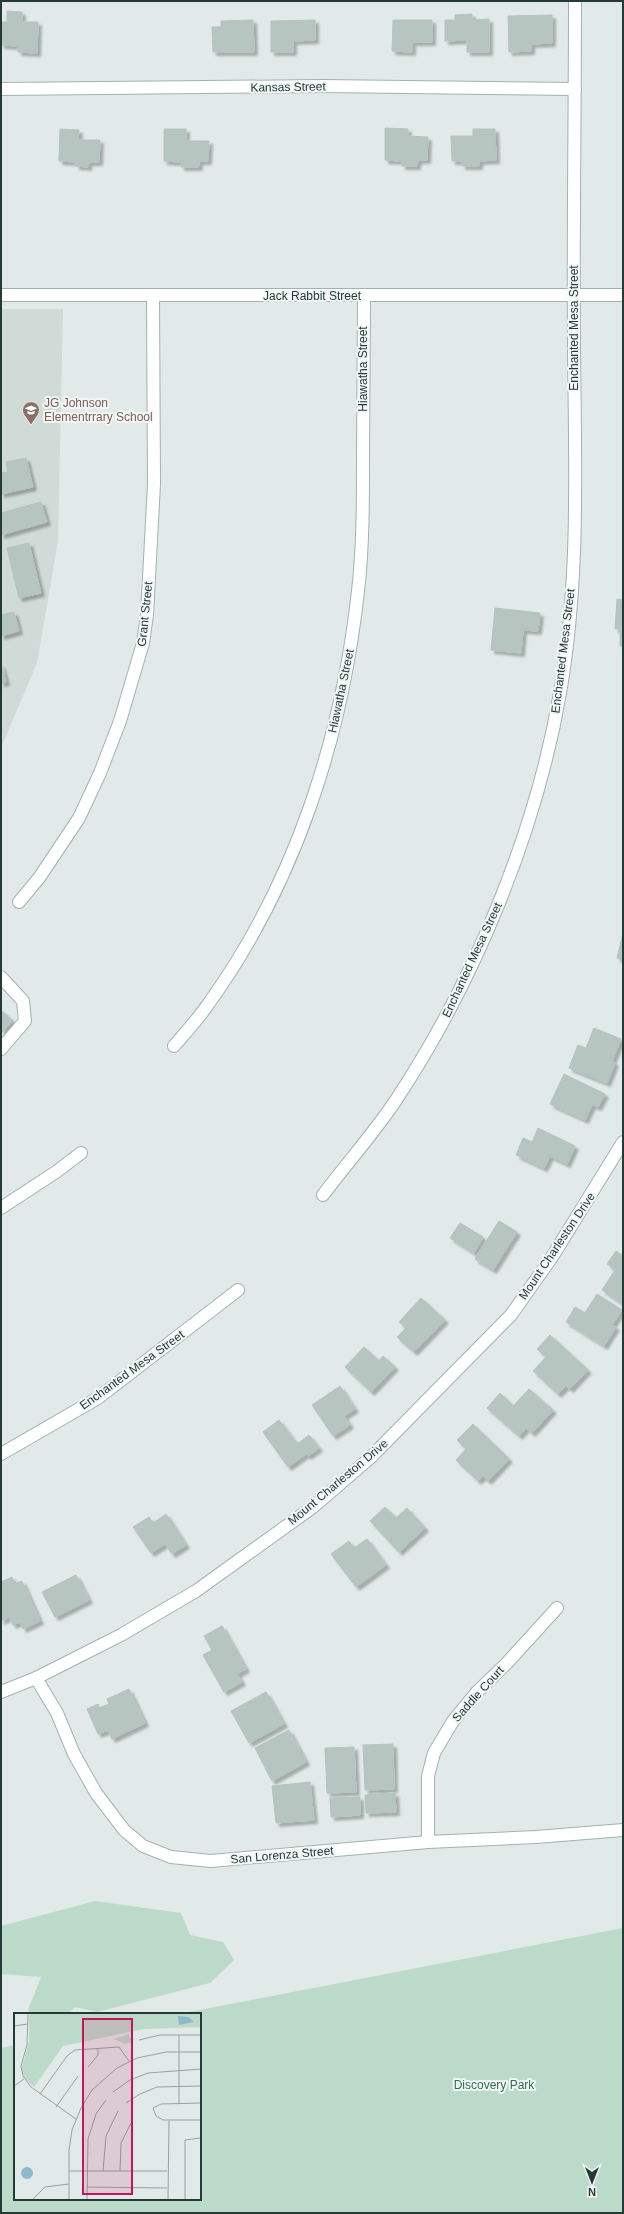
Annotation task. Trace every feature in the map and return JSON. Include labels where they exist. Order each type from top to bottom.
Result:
[{"type":"street","name":"Enchanted Mesa Street","points":[[323,1195],[395,1101],[449,1012],[498,905],[515,862],[542,771],[560,694],[571,607],[575,508],[573,295],[575,1]]},
{"type":"street","name":"Kansas Street","points":[[1,89],[323,86],[575,89]]},
{"type":"street","name":"Jack Rabbit Street","points":[[1,295],[623,295]]},
{"type":"street","name":"Grant Street","points":[[19,902],[39,878],[79,818],[100,773],[120,721],[143,643],[147,615],[154,484],[153,296]]},
{"type":"street","name":"Hiawatha Street","points":[[174,1046],[209,1003],[242,951],[281,878],[313,802],[331,741],[350,648],[358,589],[363,506],[364,296]]},
{"type":"street","points":[[1,977],[23,1001],[25,1021],[1,1050]]},
{"type":"street","name":"Mount Charleston Drive","points":[[1,1692],[36,1678],[121,1635],[196,1591],[313,1507],[370,1458],[511,1315],[552,1257],[623,1142]]},
{"type":"street","points":[[1,1208],[56,1172],[81,1153]]},
{"type":"street","name":"Enchanted Mesa Street","points":[[1,1454],[98,1398],[238,1290]]},
{"type":"street","name":"Saddle Court","points":[[428,1842],[428,1776],[434,1753],[453,1721],[477,1692],[507,1663],[557,1608]]},
{"type":"street","name":"San Lorenza Street","points":[[36,1678],[57,1713],[74,1754],[96,1793],[124,1830],[143,1846],[171,1858],[211,1861],[428,1842],[536,1837],[623,1830]]},
{"type":"shaded area","name":"JG Johnson Elementrrary School","points":[[1,309],[63,309],[58,541],[37,663],[1,748]]},
{"type":"green space","points":[[95,1901],[181,1913],[190,1935],[223,1942],[234,1960],[210,1983],[97,2012],[75,2007],[69,2013],[30,2013],[28,2010],[41,1977],[1,1974],[1,1926]]},
{"type":"green space","name":"Discovery Park","points":[[623,1928],[623,2213],[1,2213],[1,2048],[14,2045],[14,2200],[201,2200],[201,2013],[184,2013]]},
{"type":"building","points":[[7,11],[22,12],[22,22],[38,22],[37,53],[18,52],[18,46],[1,45],[1,22],[7,22]]},
{"type":"building","points":[[472,14],[472,20],[489,19],[489,52],[467,52],[467,40],[445,41],[445,20],[455,20],[455,15]]},
{"type":"building","points":[[552,15],[552,43],[531,44],[531,51],[509,52],[508,16]]},
{"type":"building","points":[[253,20],[254,52],[213,52],[212,27],[221,27],[221,21]]},
{"type":"building","points":[[315,20],[315,40],[293,41],[293,52],[271,52],[271,21]]},
{"type":"building","points":[[393,20],[432,20],[432,42],[412,42],[412,52],[392,51]]},
{"type":"building","points":[[385,128],[408,129],[408,136],[428,137],[427,160],[418,160],[417,166],[402,166],[402,161],[385,160]]},
{"type":"building","points":[[60,129],[79,130],[78,140],[100,140],[99,162],[89,162],[88,167],[76,166],[76,162],[59,161]]},
{"type":"building","points":[[164,129],[186,129],[186,141],[209,141],[208,161],[199,161],[199,167],[181,167],[181,162],[164,161]]},
{"type":"building","points":[[473,129],[495,129],[496,160],[479,161],[479,166],[462,166],[462,161],[452,161],[451,136],[473,136]]},
{"type":"building","points":[[26,458],[33,487],[1,494],[1,473],[8,472],[6,462]]},
{"type":"building","points":[[41,502],[47,522],[1,535],[1,513]]},
{"type":"building","points":[[29,543],[41,593],[19,598],[7,548]]},
{"type":"building","points":[[617,599],[623,600],[623,646],[620,646],[620,629],[615,629]]},
{"type":"building","points":[[495,608],[540,613],[538,631],[523,630],[521,653],[491,650]]},
{"type":"building","points":[[14,612],[19,631],[1,636],[1,615]]},
{"type":"building","points":[[1,664],[6,682],[1,683]]},
{"type":"building","points":[[623,933],[623,960],[617,958]]},
{"type":"building","points":[[1,1010],[13,1021],[1,1033]]},
{"type":"building","points":[[594,1028],[621,1039],[612,1061],[615,1063],[607,1083],[569,1068],[578,1045],[586,1048]]},
{"type":"building","points":[[564,1074],[605,1094],[598,1107],[592,1105],[585,1120],[550,1104]]},
{"type":"building","points":[[538,1128],[575,1146],[567,1164],[550,1156],[544,1168],[516,1155],[523,1138],[532,1142]]},
{"type":"building","points":[[499,1221],[517,1232],[493,1270],[475,1259]]},
{"type":"building","points":[[460,1223],[483,1237],[474,1253],[450,1238]]},
{"type":"building","points":[[616,1251],[623,1256],[623,1304],[602,1290],[615,1270],[607,1264]]},
{"type":"building","points":[[597,1294],[622,1310],[612,1325],[616,1327],[604,1346],[566,1322],[575,1307],[585,1313]]},
{"type":"building","points":[[421,1298],[445,1320],[414,1352],[397,1337],[406,1328],[399,1322]]},
{"type":"building","points":[[550,1335],[588,1370],[570,1389],[566,1386],[558,1394],[533,1371],[546,1357],[537,1349]]},
{"type":"building","points":[[364,1347],[379,1361],[383,1356],[395,1367],[371,1392],[345,1367]]},
{"type":"building","points":[[340,1386],[355,1409],[344,1416],[350,1425],[333,1436],[312,1405]]},
{"type":"building","points":[[529,1389],[553,1410],[532,1433],[526,1428],[519,1436],[487,1408],[500,1393],[513,1406]]},
{"type":"building","points":[[279,1420],[297,1444],[309,1435],[319,1448],[308,1456],[306,1454],[288,1467],[263,1432]]},
{"type":"building","points":[[473,1424],[509,1459],[488,1481],[483,1476],[478,1481],[456,1460],[466,1449],[457,1440]]},
{"type":"building","points":[[385,1507],[396,1518],[407,1508],[425,1528],[399,1552],[370,1521]]},
{"type":"building","points":[[166,1514],[186,1545],[172,1554],[165,1544],[151,1553],[133,1527],[149,1517],[153,1523]]},
{"type":"building","points":[[367,1539],[386,1565],[356,1587],[331,1554],[349,1541],[354,1548]]},
{"type":"building","points":[[76,1575],[89,1600],[55,1617],[42,1592]]},
{"type":"building","points":[[12,1577],[15,1584],[22,1581],[40,1621],[23,1629],[20,1622],[13,1625],[9,1617],[1,1621],[1,1582]]},
{"type":"building","points":[[222,1626],[246,1669],[237,1674],[242,1682],[224,1692],[203,1655],[212,1650],[204,1636]]},
{"type":"building","points":[[129,1689],[145,1723],[112,1739],[108,1730],[98,1734],[87,1709],[98,1704],[99,1708],[109,1704],[107,1699]]},
{"type":"building","points":[[266,1692],[284,1724],[249,1743],[231,1711]]},
{"type":"building","points":[[289,1730],[306,1762],[272,1781],[255,1748]]},
{"type":"building","points":[[393,1744],[394,1789],[365,1790],[363,1745]]},
{"type":"building","points":[[354,1747],[356,1792],[327,1793],[325,1748]]},
{"type":"building","points":[[310,1782],[314,1820],[276,1823],[272,1786]]},
{"type":"building","points":[[395,1793],[396,1812],[366,1813],[365,1795]]},
{"type":"building","points":[[360,1797],[360,1815],[331,1817],[330,1798]]},
{"type":"place","name":"JG Johnson Elementrrary School","points":[[31,425]]}]
